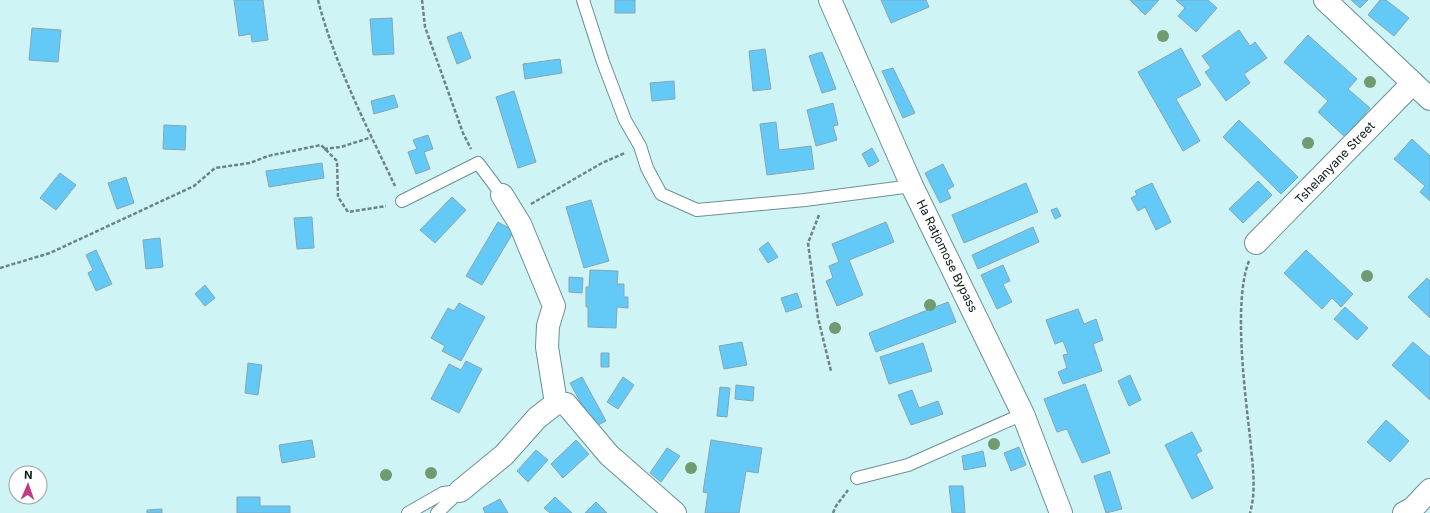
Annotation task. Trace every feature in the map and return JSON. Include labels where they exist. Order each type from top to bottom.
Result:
[{"type":"street","name":"Ha Ratjomose Bypass","points":[[830,0],[912,186],[1023,414],[1061,513]]},
{"type":"street","points":[[1325,0],[1430,99]]},
{"type":"street","name":"Tshelanyane Street","points":[[1256,243],[1413,83]]},
{"type":"street","points":[[502,195],[520,224],[554,306],[548,326],[547,346],[556,402]]},
{"type":"street","points":[[460,491],[504,455],[537,418],[556,402]]},
{"type":"street","points":[[556,402],[566,404],[609,455],[675,513]]},
{"type":"street","points":[[1404,513],[1413,508],[1430,490]]},
{"type":"lane","points":[[583,0],[603,62],[625,120],[640,146],[647,168],[661,194],[697,210],[825,197],[912,186]]},
{"type":"lane","points":[[402,201],[478,163],[502,195]]},
{"type":"lane","points":[[857,478],[908,465],[1023,414]]},
{"type":"lane","points":[[408,513],[443,493],[460,491]]},
{"type":"lane","points":[[437,513],[460,491]]},
{"type":"path","points":[[0,268],[50,254],[194,186],[215,168],[250,164],[268,156],[321,145],[337,161],[338,196],[348,212],[379,209],[402,201],[372,137],[342,67],[322,17],[318,0]]},
{"type":"path","points":[[422,0],[425,27],[463,133],[478,163]]},
{"type":"path","points":[[324,149],[341,147],[372,137]]},
{"type":"path","points":[[514,215],[602,163],[640,146]]},
{"type":"path","points":[[825,197],[808,243],[818,318],[831,370]]},
{"type":"path","points":[[1250,513],[1253,502],[1252,460],[1241,318],[1245,271],[1256,243]]},
{"type":"path","points":[[833,513],[836,506],[857,478]]},
{"type":"building","points":[[234,0],[263,0],[268,40],[252,42],[251,34],[239,36]]},
{"type":"building","points":[[615,0],[635,0],[635,13],[615,13]]},
{"type":"building","points":[[881,0],[926,0],[929,7],[891,23]]},
{"type":"building","points":[[1130,0],[1159,0],[1145,15]]},
{"type":"building","points":[[1176,0],[1208,0],[1217,8],[1196,32],[1178,16],[1185,8]]},
{"type":"building","points":[[1351,0],[1368,0],[1360,8]]},
{"type":"building","points":[[1380,0],[1386,0],[1409,18],[1394,36],[1368,15]]},
{"type":"building","points":[[392,18],[394,54],[373,55],[370,19]]},
{"type":"building","points":[[32,28],[61,30],[58,62],[29,60]]},
{"type":"building","points":[[1239,30],[1250,46],[1255,42],[1267,58],[1244,74],[1250,83],[1226,101],[1205,72],[1211,68],[1202,56]]},
{"type":"building","points":[[461,32],[471,58],[457,64],[447,37]]},
{"type":"building","points":[[1308,35],[1357,79],[1348,89],[1370,108],[1345,137],[1318,112],[1328,101],[1284,62]]},
{"type":"building","points":[[1181,48],[1201,85],[1176,99],[1200,141],[1183,151],[1138,72]]},
{"type":"building","points":[[765,49],[771,89],[753,91],[749,51]]},
{"type":"building","points":[[822,52],[836,89],[822,93],[809,56]]},
{"type":"building","points":[[560,59],[562,73],[525,79],[523,64]]},
{"type":"building","points":[[893,68],[915,113],[903,118],[882,71]]},
{"type":"building","points":[[674,81],[675,99],[652,101],[650,83]]},
{"type":"building","points":[[514,91],[536,162],[518,168],[496,97]]},
{"type":"building","points":[[394,95],[398,107],[374,114],[371,101]]},
{"type":"building","points":[[833,103],[838,125],[833,126],[837,140],[816,146],[807,110]]},
{"type":"building","points":[[1239,120],[1298,177],[1281,194],[1223,137]]},
{"type":"building","points":[[776,122],[779,150],[811,146],[814,169],[767,175],[760,124]]},
{"type":"building","points":[[164,125],[186,126],[185,150],[163,149]]},
{"type":"building","points":[[428,135],[433,149],[424,152],[430,169],[416,174],[408,152],[417,149],[413,140]]},
{"type":"building","points":[[1412,139],[1430,156],[1430,201],[1420,192],[1425,186],[1394,159]]},
{"type":"building","points":[[872,148],[879,161],[869,167],[862,154]]},
{"type":"building","points":[[322,163],[324,178],[269,187],[266,171]]},
{"type":"building","points":[[943,164],[954,186],[947,190],[951,198],[940,203],[925,173]]},
{"type":"building","points":[[60,173],[76,185],[56,210],[40,198]]},
{"type":"building","points":[[126,177],[134,203],[117,209],[108,183]]},
{"type":"building","points":[[1258,181],[1272,195],[1243,223],[1229,209]]},
{"type":"building","points":[[1026,183],[1038,212],[964,243],[952,215]]},
{"type":"building","points":[[1152,183],[1171,222],[1156,230],[1145,207],[1138,211],[1131,198],[1137,195],[1135,191]]},
{"type":"building","points":[[452,197],[466,210],[435,243],[420,230]]},
{"type":"building","points":[[591,200],[609,261],[584,268],[566,207]]},
{"type":"building","points":[[1057,208],[1061,216],[1055,219],[1051,210]]},
{"type":"building","points":[[312,217],[314,248],[297,249],[294,218]]},
{"type":"building","points":[[498,222],[514,231],[482,285],[466,276]]},
{"type":"building","points":[[886,222],[894,242],[849,260],[863,295],[837,306],[826,281],[833,278],[829,266],[839,262],[832,244]]},
{"type":"building","points":[[1033,227],[1039,242],[978,269],[972,255]]},
{"type":"building","points":[[160,238],[163,267],[146,269],[143,240]]},
{"type":"building","points":[[768,242],[778,257],[768,263],[759,249]]},
{"type":"building","points":[[96,250],[112,284],[96,291],[88,273],[93,270],[86,255]]},
{"type":"building","points":[[1306,250],[1353,294],[1341,307],[1332,298],[1322,309],[1284,273]]},
{"type":"building","points":[[1003,265],[1010,281],[1003,284],[1012,302],[997,309],[981,275]]},
{"type":"building","points":[[590,270],[618,271],[617,284],[624,284],[624,297],[628,297],[628,308],[617,307],[616,328],[588,327],[586,287],[589,287]]},
{"type":"building","points":[[569,277],[583,278],[582,293],[569,292]]},
{"type":"building","points":[[1427,278],[1430,281],[1430,318],[1408,297]]},
{"type":"building","points":[[205,285],[215,298],[205,306],[195,294]]},
{"type":"building","points":[[797,293],[802,307],[786,312],[781,298]]},
{"type":"building","points":[[948,302],[956,322],[876,352],[869,333]]},
{"type":"building","points":[[459,303],[485,317],[461,361],[442,351],[445,346],[431,338],[448,308],[454,311]]},
{"type":"building","points":[[1345,307],[1368,328],[1357,340],[1334,319]]},
{"type":"building","points":[[1078,309],[1084,324],[1096,319],[1103,340],[1093,344],[1102,371],[1063,384],[1058,372],[1067,368],[1063,355],[1068,354],[1063,341],[1055,344],[1046,320]]},
{"type":"building","points":[[742,342],[747,365],[724,369],[719,346]]},
{"type":"building","points":[[1413,342],[1430,357],[1430,400],[1392,365]]},
{"type":"building","points":[[923,343],[932,371],[889,384],[880,357]]},
{"type":"building","points":[[601,353],[609,353],[609,367],[601,367]]},
{"type":"building","points":[[466,361],[482,369],[459,413],[431,399],[449,364],[461,370]]},
{"type":"building","points":[[248,363],[262,365],[258,395],[245,393]]},
{"type":"building","points":[[1130,375],[1141,400],[1129,406],[1118,381]]},
{"type":"building","points":[[582,377],[606,421],[594,427],[570,383]]},
{"type":"building","points":[[623,377],[634,385],[618,409],[607,402]]},
{"type":"building","points":[[1085,384],[1110,453],[1082,463],[1067,429],[1057,432],[1044,399]]},
{"type":"building","points":[[736,385],[754,387],[753,401],[735,399]]},
{"type":"building","points":[[720,387],[730,388],[727,417],[717,416]]},
{"type":"building","points":[[912,390],[919,408],[938,401],[943,414],[911,425],[898,395]]},
{"type":"building","points":[[1386,420],[1409,441],[1390,462],[1367,442]]},
{"type":"building","points":[[1192,432],[1202,451],[1196,454],[1213,488],[1192,499],[1165,445]]},
{"type":"building","points":[[312,440],[315,457],[282,463],[279,445]]},
{"type":"building","points":[[576,440],[589,454],[563,478],[551,464]]},
{"type":"building","points":[[711,440],[762,448],[758,473],[746,471],[739,513],[705,513],[708,493],[703,492]]},
{"type":"building","points":[[1019,447],[1026,465],[1011,471],[1004,453]]},
{"type":"building","points":[[667,448],[680,456],[661,482],[650,473]]},
{"type":"building","points":[[536,450],[548,460],[528,482],[517,471]]},
{"type":"building","points":[[983,451],[986,466],[964,470],[962,456]]},
{"type":"building","points":[[1110,471],[1122,509],[1106,513],[1094,476]]},
{"type":"building","points":[[949,486],[963,486],[965,513],[952,513]]},
{"type":"building","points":[[237,497],[260,497],[260,506],[290,506],[290,513],[237,513]]},
{"type":"building","points":[[555,497],[572,513],[550,513],[544,508]]},
{"type":"building","points":[[500,499],[508,513],[485,513],[483,508]]},
{"type":"building","points":[[596,502],[607,513],[585,513]]},
{"type":"building","points":[[162,509],[162,513],[147,513],[147,510]]}]
